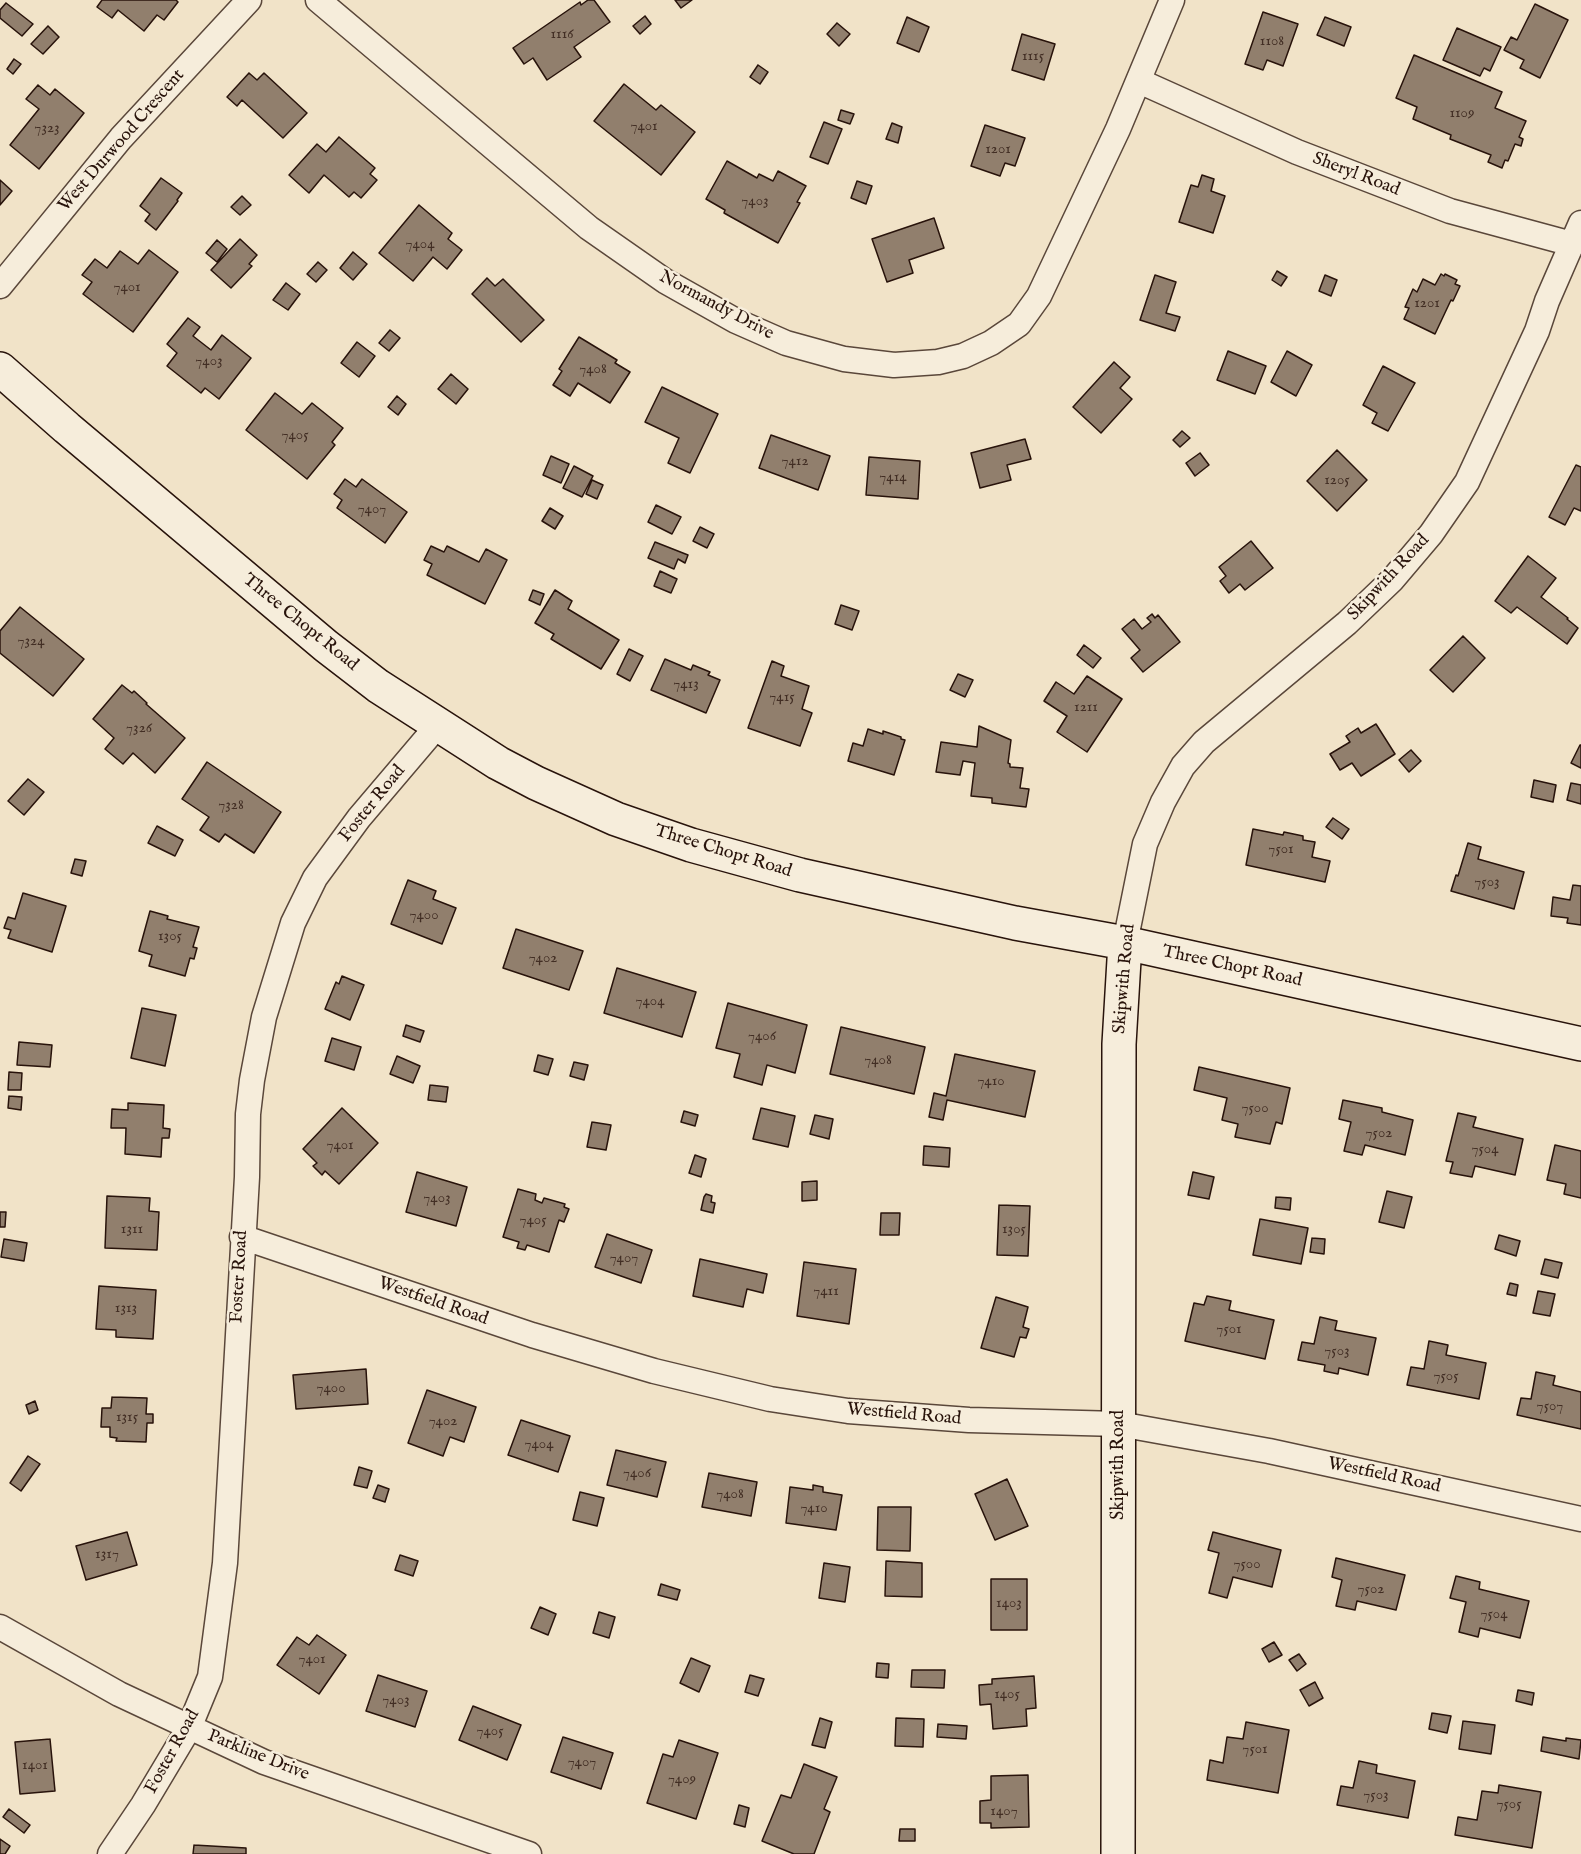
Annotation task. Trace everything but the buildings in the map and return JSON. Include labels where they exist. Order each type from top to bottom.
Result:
[{"type":"main road","name":"Three Chopt Road","points":[[0,369],[326,646],[378,686],[498,763],[616,819],[691,845],[811,878],[1015,923],[1125,943],[1581,1044]]},
{"type":"main road","name":"Skipwith Road","points":[[1123,1853],[1119,1424],[1119,1044],[1125,943]]},
{"type":"street","name":"West Durwood Crescent","points":[[0,286],[121,138],[249,0]]},
{"type":"street","name":"Normandy Drive","points":[[318,0],[589,228],[665,280],[736,321],[786,343],[844,359],[894,365],[938,363],[963,356],[992,344],[1019,324],[1039,296],[1118,129],[1172,0]]},
{"type":"street","name":"Sheryl Road","points":[[1139,81],[1298,152],[1450,211],[1578,236]]},
{"type":"street","name":"Skipwith Road","points":[[1125,943],[1145,844],[1163,802],[1183,766],[1204,742],[1347,623],[1392,580],[1431,534],[1467,482],[1578,236]]},
{"type":"street","name":"Foster Road","points":[[110,1854],[143,1805],[189,1728],[210,1677],[225,1563],[247,1177],[248,1114],[264,1017],[293,923],[315,878],[347,835],[438,725]]},
{"type":"street","name":"Westfield Road","points":[[242,1237],[532,1335],[654,1371],[770,1399],[848,1412],[969,1420],[1119,1424],[1269,1451],[1581,1520]]},
{"type":"street","name":"Parkline Drive","points":[[0,1627],[118,1694],[264,1762],[529,1854]]}]
